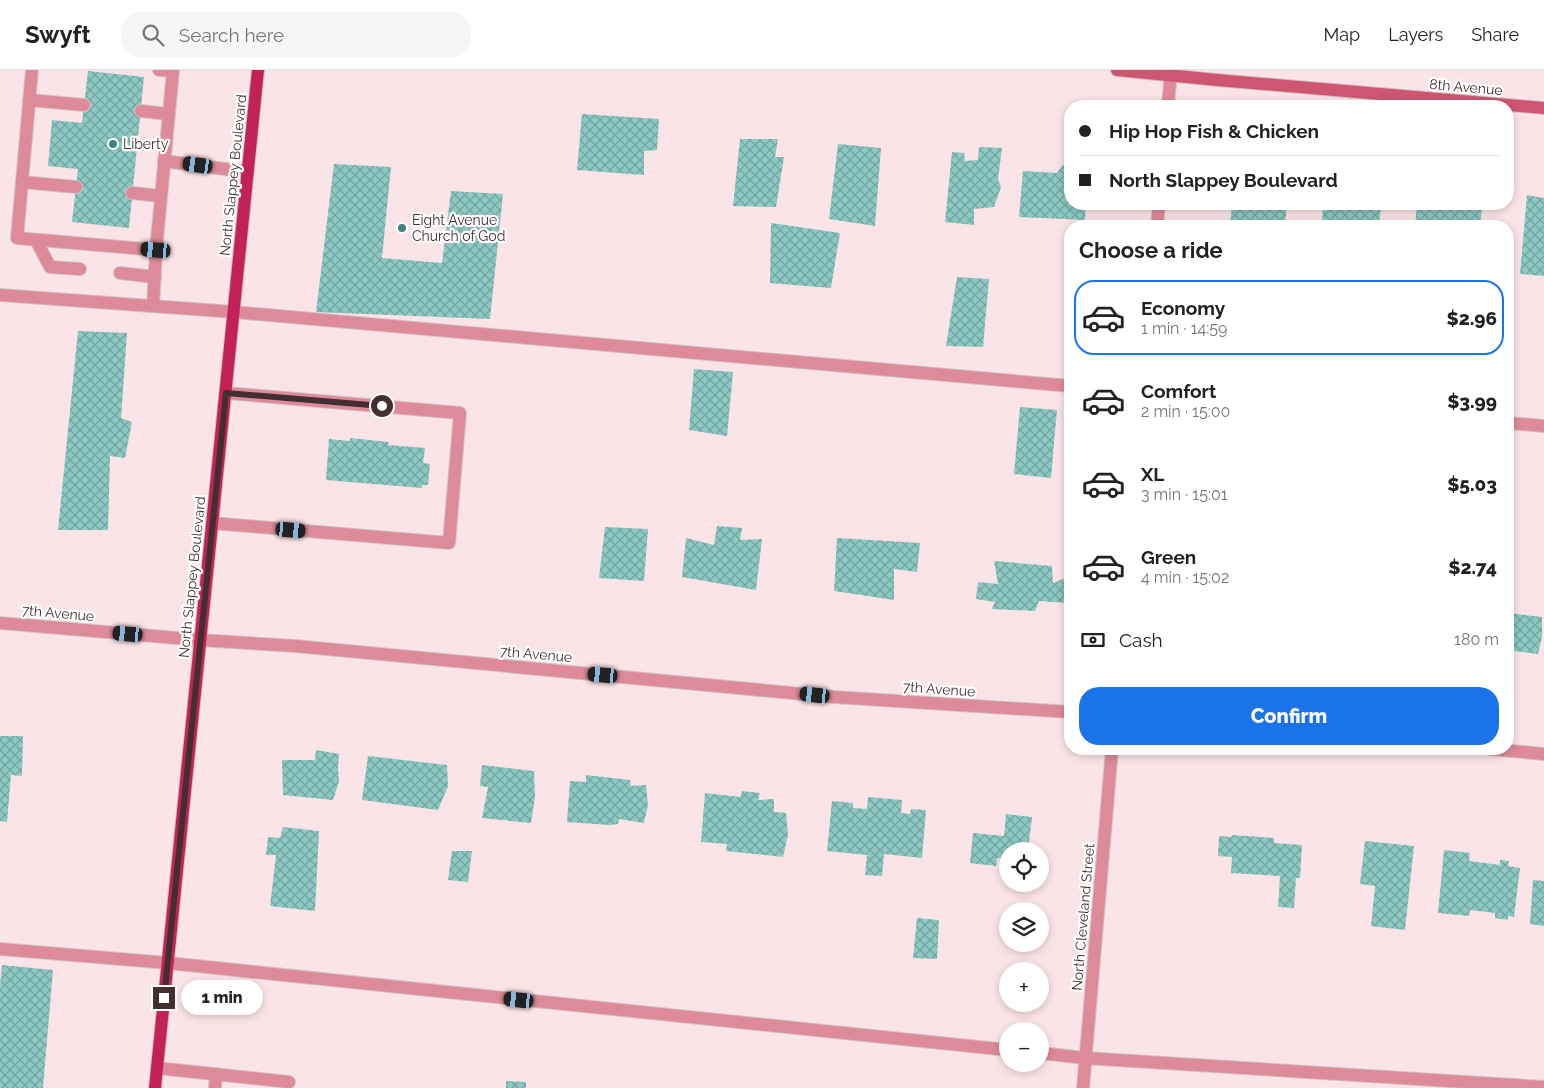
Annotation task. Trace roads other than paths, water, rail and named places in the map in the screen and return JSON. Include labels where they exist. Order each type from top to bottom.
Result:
[{"type":"main road","name":"North Slappey Boulevard","points":[[155,1088],[258,70]]},
{"type":"street","points":[[32,70],[17,238],[156,250]]},
{"type":"street","points":[[153,306],[156,250],[172,71],[159,70]]},
{"type":"street","name":"8th Avenue","points":[[1117,70],[1171,72],[1216,80],[1450,100]]},
{"type":"street","points":[[1169,100],[1171,72]]},
{"type":"street","points":[[29,100],[84,105]]},
{"type":"street","name":"8th Avenue","points":[[1514,105],[1544,108]]},
{"type":"street","points":[[141,111],[168,114]]},
{"type":"street","points":[[164,161],[248,172]]},
{"type":"street","points":[[22,182],[76,187]]},
{"type":"street","points":[[132,193],[161,196]]},
{"type":"street","points":[[36,240],[50,267],[80,270]]},
{"type":"street","points":[[120,273],[154,277]]},
{"type":"street","points":[[0,295],[234,312],[1064,385]]},
{"type":"street","points":[[212,524],[449,543],[460,413],[226,393]]},
{"type":"street","points":[[1514,424],[1544,426]]},
{"type":"street","name":"7th Avenue","points":[[0,623],[304,647],[834,697],[1064,712]]},
{"type":"street","points":[[1514,751],[1544,754]]},
{"type":"street","name":"North Cleveland Street","points":[[1083,1088],[1111,755]]},
{"type":"street","points":[[0,950],[168,963],[999,1049]]},
{"type":"street","points":[[1049,1055],[1544,1087]]},
{"type":"street","points":[[157,1068],[216,1074],[248,1083],[289,1082]]},
{"type":"street","points":[[215,1088],[216,1074]]},
{"type":"place","name":"Liberty","points":[[113,144]]},
{"type":"place","name":"Eight Avenue Church of God","points":[[402,228]]}]
